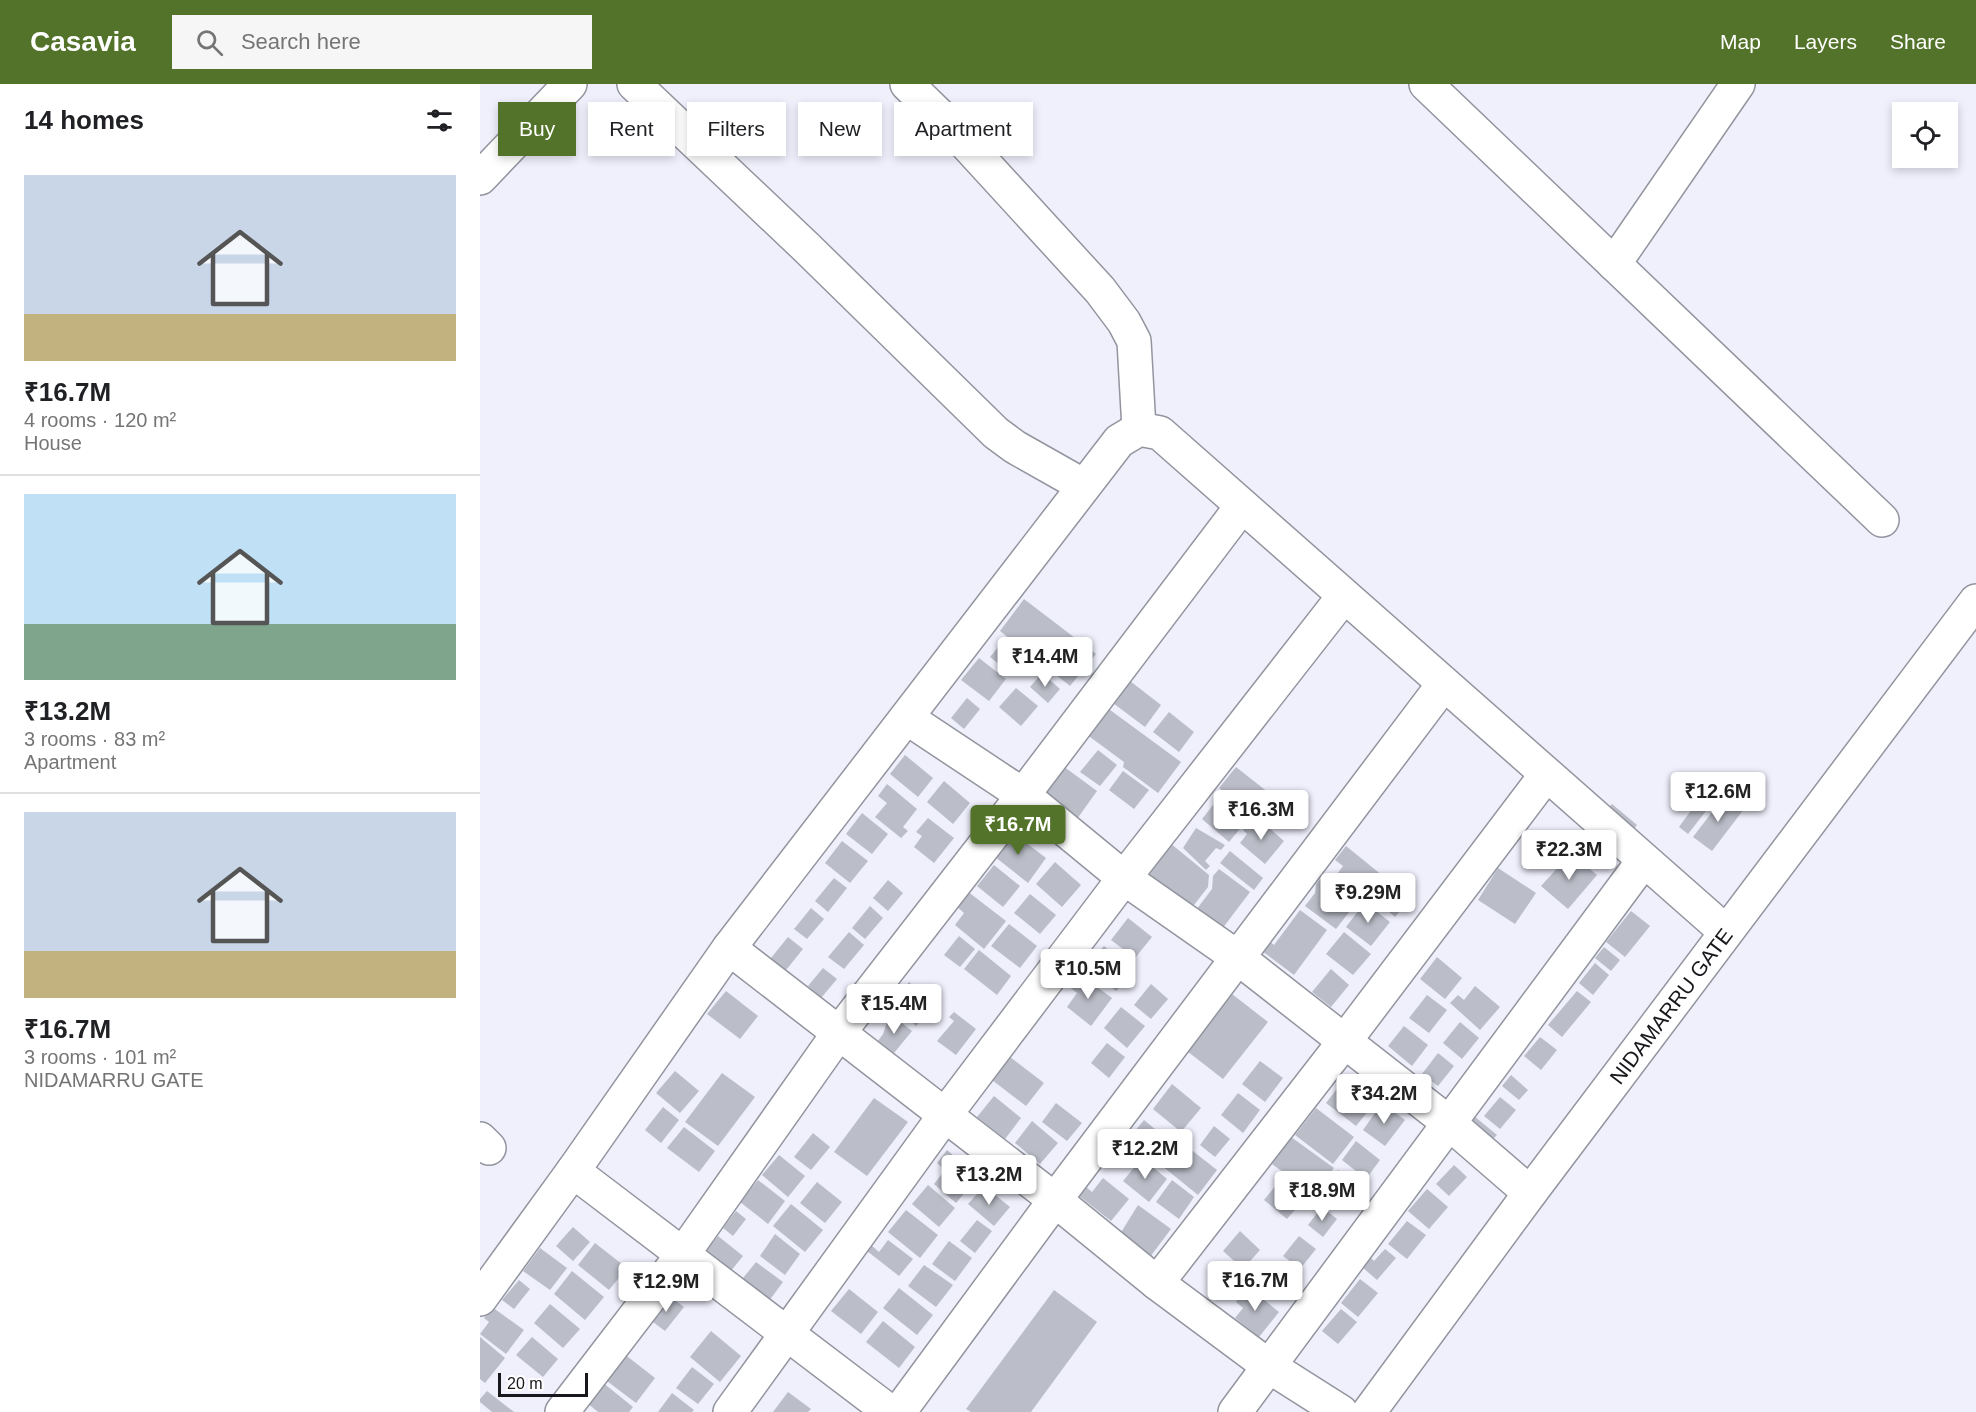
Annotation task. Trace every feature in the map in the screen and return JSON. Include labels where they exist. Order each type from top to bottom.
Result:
[{"type":"street","points":[[480,178],[570,84]]},
{"type":"street","points":[[634,84],[798,239],[996,433],[1015,447],[1084,486]]},
{"type":"street","points":[[907,84],[948,124],[1100,290],[1124,322],[1134,341],[1139,429]]},
{"type":"street","points":[[1426,84],[1882,520]]},
{"type":"street","points":[[1614,264],[1738,84]]},
{"type":"street","points":[[480,1299],[729,948],[1119,441],[1139,429],[1160,433],[1443,685],[1726,932]]},
{"type":"street","points":[[562,1412],[683,1254],[838,1034],[1242,506]]},
{"type":"street","points":[[730,1412],[945,1115],[1124,878],[1344,596]]},
{"type":"street","name":"NIDAMARRU GATE","points":[[1369,1412],[1530,1193],[1976,602]]},
{"type":"street","points":[[899,1412],[1054,1200],[1443,685]]},
{"type":"street","points":[[907,718],[1023,795],[1124,878],[1237,957],[1449,1123],[1530,1193]]},
{"type":"street","points":[[1157,1283],[1344,1042],[1546,775]]},
{"type":"street","points":[[1235,1412],[1644,860]]},
{"type":"street","points":[[729,948],[1054,1200],[1157,1283],[1270,1367],[1341,1412]]},
{"type":"street","points":[[573,1171],[891,1412]]},
{"type":"building","points":[[1024,599],[1096,654],[1070,686],[1000,631]]},
{"type":"building","points":[[1004,640],[1024,656],[1010,673],[990,657]]},
{"type":"building","points":[[979,658],[1006,679],[989,701],[961,680]]},
{"type":"building","points":[[1042,673],[1060,689],[1048,703],[1030,687]]},
{"type":"building","points":[[1130,681],[1161,705],[1145,727],[1113,703]]},
{"type":"building","points":[[1016,688],[1038,706],[1021,726],[999,707]]},
{"type":"building","points":[[967,698],[980,709],[964,729],[951,718]]},
{"type":"building","points":[[1106,707],[1181,762],[1158,793],[1123,767],[1124,762],[1086,734]]},
{"type":"building","points":[[1169,712],[1194,732],[1179,752],[1153,732]]},
{"type":"building","points":[[1098,750],[1117,765],[1100,786],[1080,772]]},
{"type":"building","points":[[905,755],[933,778],[918,797],[890,774]]},
{"type":"building","points":[[1063,766],[1097,791],[1077,819],[1042,794]]},
{"type":"building","points":[[1236,767],[1269,793],[1252,814],[1219,788]]},
{"type":"building","points":[[1123,771],[1149,790],[1134,809],[1109,790]]},
{"type":"building","points":[[944,781],[970,803],[953,824],[927,802]]},
{"type":"building","points":[[887,784],[917,809],[903,827],[908,831],[901,838],[875,817],[887,803],[878,796]]},
{"type":"building","points":[[1221,795],[1249,818],[1229,842],[1202,819]]},
{"type":"building","points":[[1725,795],[1744,809],[1712,851],[1693,837]]},
{"type":"building","points":[[1700,798],[1710,806],[1688,834],[1679,827]]},
{"type":"building","points":[[1612,804],[1637,825],[1625,840],[1600,818]]},
{"type":"building","points":[[862,813],[888,834],[872,854],[846,834]]},
{"type":"building","points":[[928,818],[954,838],[934,863],[914,847],[922,836],[916,832]]},
{"type":"building","points":[[1261,821],[1284,841],[1265,864],[1240,843],[1247,834],[1243,830],[1249,822],[1256,827]]},
{"type":"building","points":[[1196,828],[1225,845],[1221,850],[1216,848],[1205,861],[1210,866],[1206,870],[1183,848]]},
{"type":"building","points":[[1008,829],[1046,858],[1028,883],[990,853]]},
{"type":"building","points":[[842,841],[868,861],[850,883],[825,863]]},
{"type":"building","points":[[1170,843],[1209,875],[1208,887],[1187,914],[1149,885],[1147,870]]},
{"type":"building","points":[[1346,846],[1383,876],[1362,901],[1334,878],[1343,866],[1335,860]]},
{"type":"building","points":[[1230,851],[1263,878],[1254,890],[1220,863]]},
{"type":"building","points":[[1571,853],[1597,875],[1568,909],[1541,886]]},
{"type":"building","points":[[1055,862],[1081,885],[1062,907],[1036,884]]},
{"type":"building","points":[[994,865],[1020,886],[1003,907],[977,886]]},
{"type":"building","points":[[1498,868],[1536,893],[1515,924],[1478,900]]},
{"type":"building","points":[[1219,869],[1250,892],[1222,929],[1196,910],[1212,889],[1213,876]]},
{"type":"building","points":[[1323,876],[1357,902],[1336,929],[1305,906],[1315,893],[1316,884]]},
{"type":"building","points":[[1389,877],[1412,897],[1395,917],[1372,897]]},
{"type":"building","points":[[834,878],[847,888],[828,912],[815,901]]},
{"type":"building","points":[[888,880],[903,893],[888,911],[873,898]]},
{"type":"building","points":[[967,891],[1006,921],[984,949],[955,925],[964,913],[955,905]]},
{"type":"building","points":[[1030,894],[1056,915],[1040,934],[1014,913]]},
{"type":"building","points":[[1365,902],[1390,922],[1371,946],[1346,927]]},
{"type":"building","points":[[870,906],[883,918],[865,939],[852,928]]},
{"type":"building","points":[[811,908],[824,919],[807,939],[794,929]]},
{"type":"building","points":[[1300,910],[1327,930],[1294,975],[1262,951],[1269,941],[1274,945]]},
{"type":"building","points":[[1631,911],[1650,926],[1625,957],[1606,942]]},
{"type":"building","points":[[1128,918],[1152,937],[1135,958],[1111,940]]},
{"type":"building","points":[[1009,924],[1037,946],[1020,968],[991,946]]},
{"type":"building","points":[[849,932],[864,945],[844,969],[828,957]]},
{"type":"building","points":[[1344,932],[1371,954],[1353,975],[1326,954]]},
{"type":"building","points":[[959,936],[975,949],[960,967],[944,955]]},
{"type":"building","points":[[788,937],[803,949],[786,970],[771,958]]},
{"type":"building","points":[[1104,946],[1134,971],[1116,991],[1087,966]]},
{"type":"building","points":[[1604,947],[1620,960],[1611,971],[1595,958]]},
{"type":"building","points":[[979,950],[1011,976],[997,995],[964,969]]},
{"type":"building","points":[[1437,957],[1462,978],[1445,999],[1420,979]]},
{"type":"building","points":[[1595,963],[1609,975],[1593,995],[1579,983]]},
{"type":"building","points":[[823,968],[837,979],[821,998],[808,986]]},
{"type":"building","points":[[1331,969],[1349,985],[1331,1007],[1312,992]]},
{"type":"building","points":[[1078,973],[1112,998],[1091,1026],[1067,1007],[1077,993],[1068,986]]},
{"type":"building","points":[[909,982],[934,1005],[916,1026],[891,1003]]},
{"type":"building","points":[[1151,984],[1168,999],[1151,1019],[1134,1005]]},
{"type":"building","points":[[1475,986],[1500,1007],[1480,1030],[1450,1003],[1458,995],[1464,1000]]},
{"type":"building","points":[[726,991],[758,1016],[740,1039],[707,1014]]},
{"type":"building","points":[[1577,991],[1591,1002],[1562,1037],[1548,1025]]},
{"type":"building","points":[[1232,994],[1268,1022],[1223,1079],[1187,1051]]},
{"type":"building","points":[[1427,995],[1447,1010],[1429,1033],[1409,1018]]},
{"type":"building","points":[[1121,1007],[1145,1026],[1127,1048],[1104,1028]]},
{"type":"building","points":[[954,1012],[976,1029],[956,1055],[937,1041],[954,1021],[949,1017]]},
{"type":"building","points":[[889,1017],[897,1019],[912,1031],[894,1053],[878,1041]]},
{"type":"building","points":[[1460,1022],[1479,1038],[1462,1059],[1443,1043]]},
{"type":"building","points":[[1404,1026],[1428,1045],[1412,1066],[1388,1046]]},
{"type":"building","points":[[1540,1037],[1557,1050],[1541,1070],[1524,1056]]},
{"type":"building","points":[[1107,1043],[1125,1057],[1109,1078],[1091,1063]]},
{"type":"building","points":[[1438,1053],[1454,1066],[1438,1086],[1422,1074]]},
{"type":"building","points":[[1010,1057],[1044,1083],[1026,1106],[992,1080]]},
{"type":"building","points":[[1260,1061],[1283,1078],[1265,1102],[1242,1084]]},
{"type":"building","points":[[675,1071],[699,1091],[680,1113],[656,1093]]},
{"type":"building","points":[[722,1073],[755,1097],[718,1146],[685,1122]]},
{"type":"building","points":[[1511,1075],[1528,1090],[1519,1100],[1502,1086]]},
{"type":"building","points":[[1343,1081],[1373,1105],[1356,1126],[1326,1103]]},
{"type":"building","points":[[1172,1084],[1201,1108],[1181,1132],[1153,1109]]},
{"type":"building","points":[[1238,1093],[1260,1110],[1243,1133],[1221,1115]]},
{"type":"building","points":[[994,1096],[1021,1118],[1005,1139],[977,1117]]},
{"type":"building","points":[[1500,1097],[1516,1110],[1500,1129],[1484,1116]]},
{"type":"building","points":[[874,1098],[908,1122],[867,1176],[834,1152]]},
{"type":"building","points":[[1056,1103],[1082,1123],[1067,1141],[1042,1122]]},
{"type":"building","points":[[1382,1103],[1405,1120],[1385,1146],[1363,1130]]},
{"type":"building","points":[[663,1107],[679,1120],[661,1143],[645,1130]]},
{"type":"building","points":[[1316,1108],[1354,1137],[1333,1164],[1295,1135]]},
{"type":"building","points":[[1474,1116],[1497,1135],[1491,1141],[1468,1122]]},
{"type":"building","points":[[1144,1120],[1173,1144],[1160,1160],[1130,1137]]},
{"type":"building","points":[[1032,1121],[1058,1143],[1040,1164],[1015,1143]]},
{"type":"building","points":[[1214,1126],[1230,1139],[1215,1157],[1200,1145]]},
{"type":"building","points":[[684,1127],[715,1151],[699,1172],[667,1148]]},
{"type":"building","points":[[813,1133],[830,1147],[811,1170],[794,1157]]},
{"type":"building","points":[[1291,1137],[1334,1168],[1314,1195],[1272,1164]]},
{"type":"building","points":[[1180,1141],[1217,1170],[1198,1195],[1161,1165]]},
{"type":"building","points":[[1356,1141],[1380,1160],[1366,1179],[1342,1160]]},
{"type":"building","points":[[947,1150],[978,1177],[956,1203],[934,1184],[945,1170],[937,1163]]},
{"type":"building","points":[[779,1155],[805,1176],[788,1197],[762,1175]]},
{"type":"building","points":[[1142,1158],[1167,1179],[1149,1202],[1123,1181]]},
{"type":"building","points":[[1454,1165],[1467,1177],[1449,1196],[1436,1184]]},
{"type":"building","points":[[1338,1170],[1360,1186],[1344,1206],[1324,1190]]},
{"type":"building","points":[[1103,1178],[1129,1199],[1111,1221],[1078,1195],[1085,1186],[1092,1192]]},
{"type":"building","points":[[758,1180],[785,1201],[768,1224],[740,1202]]},
{"type":"building","points":[[1172,1180],[1194,1197],[1179,1219],[1156,1202]]},
{"type":"building","points":[[817,1182],[842,1202],[825,1223],[800,1203]]},
{"type":"building","points":[[1277,1184],[1300,1204],[1287,1219],[1264,1200]]},
{"type":"building","points":[[928,1185],[955,1208],[939,1227],[912,1204]]},
{"type":"building","points":[[984,1186],[1010,1207],[994,1226],[968,1204]]},
{"type":"building","points":[[1427,1189],[1448,1207],[1429,1229],[1408,1211]]},
{"type":"building","points":[[791,1204],[823,1230],[805,1252],[773,1226]]},
{"type":"building","points":[[1138,1205],[1171,1229],[1150,1257],[1120,1234]]},
{"type":"building","points":[[1322,1207],[1337,1219],[1323,1237],[1308,1225]]},
{"type":"building","points":[[906,1210],[938,1235],[920,1258],[888,1232]]},
{"type":"building","points":[[736,1211],[746,1219],[733,1236],[723,1228]]},
{"type":"building","points":[[977,1220],[992,1231],[975,1253],[960,1241]]},
{"type":"building","points":[[1407,1221],[1426,1235],[1407,1259],[1388,1244]]},
{"type":"building","points":[[573,1227],[590,1242],[573,1261],[556,1246]]},
{"type":"building","points":[[1240,1231],[1260,1250],[1243,1269],[1223,1251]]},
{"type":"building","points":[[775,1234],[800,1254],[785,1275],[760,1256]]},
{"type":"building","points":[[718,1236],[743,1256],[726,1277],[701,1257]]},
{"type":"building","points":[[1299,1236],[1316,1249],[1300,1269],[1283,1256]]},
{"type":"building","points":[[888,1240],[913,1259],[899,1276],[867,1251],[871,1245],[879,1252]]},
{"type":"building","points":[[949,1241],[972,1258],[955,1281],[932,1264]]},
{"type":"building","points":[[595,1243],[627,1268],[609,1290],[578,1265]]},
{"type":"building","points":[[540,1248],[567,1268],[550,1290],[523,1271]]},
{"type":"building","points":[[1385,1249],[1396,1258],[1377,1280],[1361,1266],[1369,1256],[1374,1261]]},
{"type":"building","points":[[756,1262],[783,1282],[766,1305],[739,1283]]},
{"type":"building","points":[[1280,1263],[1296,1278],[1280,1297],[1263,1283]]},
{"type":"building","points":[[924,1265],[953,1285],[936,1307],[908,1286]]},
{"type":"building","points":[[572,1271],[604,1297],[585,1320],[554,1294]]},
{"type":"building","points":[[1360,1279],[1378,1293],[1358,1317],[1341,1303]]},
{"type":"building","points":[[519,1280],[530,1289],[514,1309],[502,1300]]},
{"type":"building","points":[[1248,1287],[1279,1312],[1259,1337],[1235,1318],[1243,1308],[1236,1302]]},
{"type":"building","points":[[899,1288],[933,1315],[917,1335],[883,1308]]},
{"type":"building","points":[[849,1289],[878,1312],[861,1334],[831,1311]]},
{"type":"building","points":[[1054,1290],[1097,1322],[1031,1412],[971,1412],[966,1409]]},
{"type":"building","points":[[667,1294],[684,1307],[665,1331],[649,1319]]},
{"type":"building","points":[[550,1304],[580,1329],[563,1348],[534,1323]]},
{"type":"building","points":[[492,1307],[524,1330],[506,1354],[480,1334],[489,1322],[484,1318]]},
{"type":"building","points":[[1341,1309],[1357,1322],[1338,1344],[1322,1331]]},
{"type":"building","points":[[883,1321],[915,1347],[899,1368],[866,1342]]},
{"type":"building","points":[[711,1331],[741,1356],[720,1382],[690,1357]]},
{"type":"building","points":[[480,1337],[505,1358],[485,1383],[480,1379]]},
{"type":"building","points":[[532,1337],[558,1359],[543,1377],[516,1355]]},
{"type":"building","points":[[623,1353],[655,1378],[636,1403],[603,1378]]},
{"type":"building","points":[[692,1367],[714,1384],[698,1404],[676,1388]]},
{"type":"building","points":[[602,1382],[633,1407],[629,1412],[598,1412],[586,1402]]},
{"type":"building","points":[[487,1391],[514,1412],[492,1412],[480,1402]]},
{"type":"building","points":[[788,1392],[811,1409],[808,1412],[773,1412]]},
{"type":"building","points":[[672,1393],[694,1410],[692,1412],[658,1412]]}]
